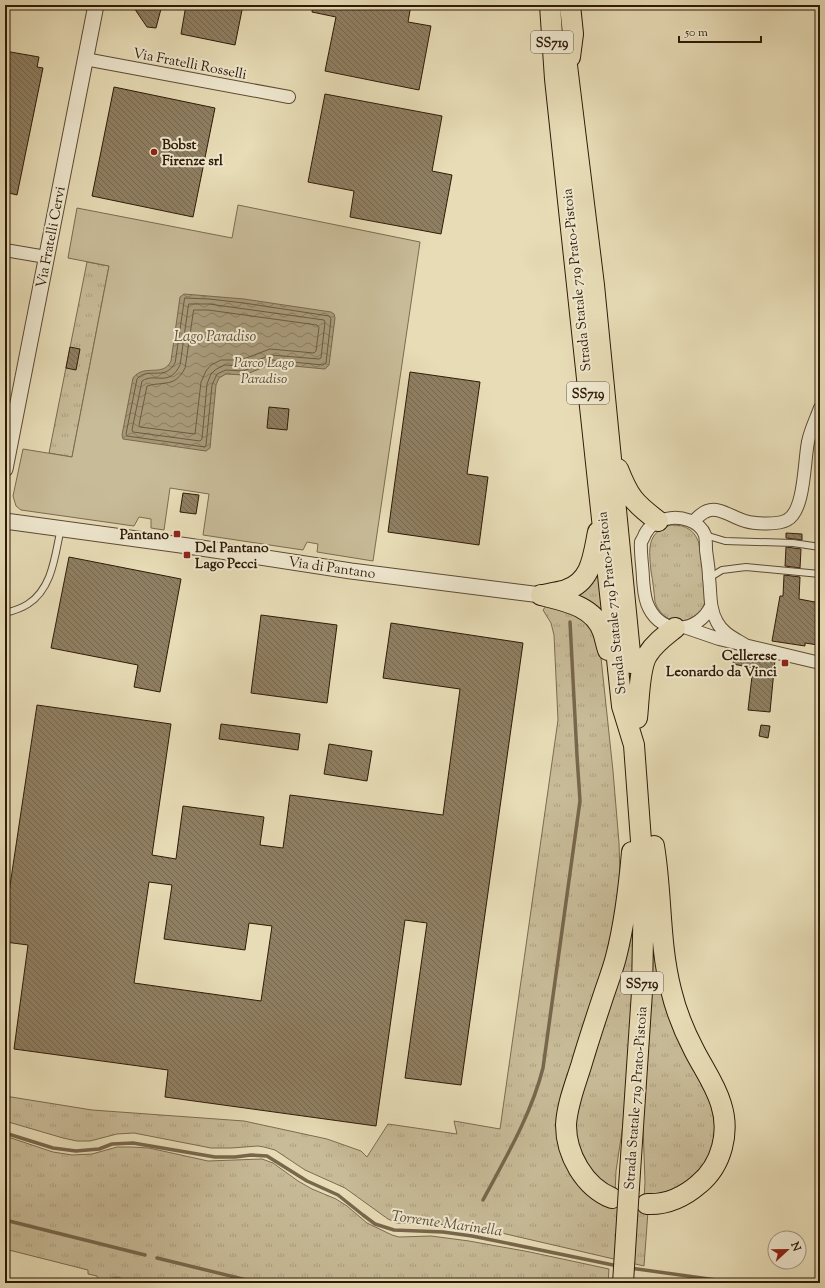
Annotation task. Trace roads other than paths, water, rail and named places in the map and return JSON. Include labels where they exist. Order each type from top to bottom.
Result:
[{"type":"highway","points":[[538,5],[542,47],[561,75]]},
{"type":"highway","name":"Strada Statale 719 Prato-Pistoia","points":[[550,5],[594,285],[610,448],[630,712]]},
{"type":"highway","name":"Strada Statale 719 Prato-Pistoia","points":[[559,5],[561,75],[601,513],[634,745],[644,882],[642,992],[623,1283]]},
{"type":"highway","points":[[561,75],[573,34],[570,5]]},
{"type":"highway","points":[[610,448],[622,481],[630,497],[640,508],[658,521]]},
{"type":"highway","points":[[541,595],[566,590],[584,578],[590,567],[601,513]]},
{"type":"highway","points":[[541,595],[579,606],[592,615],[597,621],[603,631],[630,712]]},
{"type":"highway","points":[[630,712],[646,655],[655,645],[679,628]]},
{"type":"highway","points":[[612,1198],[595,1188],[583,1176],[574,1159],[566,1126],[574,1087],[616,957],[629,892],[637,778]]},
{"type":"highway","points":[[637,778],[656,858],[665,952],[671,991],[680,1021],[717,1093],[722,1110],[724,1128],[721,1150],[716,1163],[703,1180],[690,1192],[671,1201],[660,1204],[647,1204]]},
{"type":"street","name":"Via Fratelli Cervi","points":[[5,469],[96,5]]},
{"type":"street","name":"Via Fratelli Rosselli","points":[[85,59],[289,97]]},
{"type":"street","points":[[5,250],[46,257]]},
{"type":"street","points":[[693,522],[706,511],[711,510],[717,510],[744,521],[758,523],[779,522],[787,520],[793,516],[798,508],[800,500],[808,441],[820,408]]},
{"type":"street","points":[[747,646],[724,632],[717,622],[711,606],[705,535],[698,526],[686,519],[668,518],[658,521],[647,530],[641,542],[644,592],[649,609],[661,623],[747,646],[820,663]]},
{"type":"street","name":"Via di Pantano","points":[[5,521],[351,571],[541,595]]},
{"type":"street","points":[[679,628],[701,620],[707,615],[711,606]]},
{"type":"lane","points":[[5,613],[28,604],[40,594],[47,582],[52,567],[61,528]]},
{"type":"lane","points":[[705,535],[725,541],[793,543],[820,546]]},
{"type":"lane","points":[[709,578],[722,570],[746,567],[820,574]]},
{"type":"water","name":"Lago Paradiso","points":[[184,294],[244,299],[331,312],[334,314],[335,318],[329,365],[325,369],[272,364],[244,375],[226,374],[219,378],[216,385],[210,448],[206,451],[123,439],[122,435],[133,378],[142,371],[158,370],[168,366],[171,361],[180,297]]},
{"type":"waterway","points":[[483,1200],[525,1119],[543,1068],[580,801],[570,622]]},
{"type":"waterway","name":"Torrente Marinella","points":[[5,1133],[53,1148],[76,1151],[99,1149],[112,1144],[133,1143],[215,1157],[251,1155],[267,1156],[307,1181],[338,1195],[375,1224],[394,1230],[443,1232],[472,1236],[618,1266]]},
{"type":"waterway","points":[[5,1220],[145,1255]]},
{"type":"waterway","points":[[157,1258],[259,1283]]},
{"type":"waterway","name":"Torrente Marinella","points":[[630,1268],[738,1283]]},
{"type":"place","name":"Bobst Firenze srl","points":[[154,152]]},
{"type":"place","name":"Pantano","points":[[177,534]]},
{"type":"place","name":"Del Pantano Lago Pecci","points":[[187,555]]},
{"type":"place","name":"Cellerese Leonardo da Vinci","points":[[785,663]]},
{"type":"park label","name":"Parco Lago Paradiso","points":[[264,370]]}]
